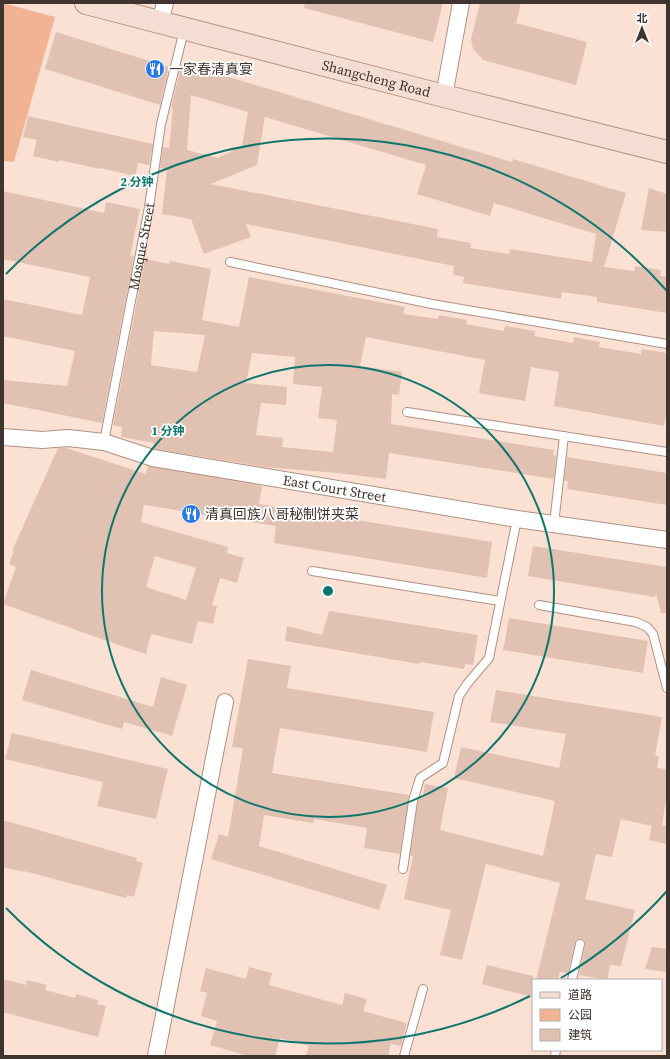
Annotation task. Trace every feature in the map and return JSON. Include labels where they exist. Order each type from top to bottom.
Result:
[{"type":"street","name":"Shangcheng Road","points":[[86,3],[162,13],[184,29],[667,152]]},
{"type":"street","points":[[444,96],[460,3]]},
{"type":"street","name":"East Court Street","points":[[3,437],[42,440],[68,438],[104,442],[153,458],[517,519],[667,540]]},
{"type":"street","points":[[156,1056],[225,702]]},
{"type":"lane","name":"Mosque Street","points":[[104,442],[149,208],[161,124],[184,29]]},
{"type":"lane","points":[[230,262],[432,304],[667,344]]},
{"type":"lane","points":[[407,412],[667,452]]},
{"type":"lane","points":[[554,524],[564,436]]},
{"type":"lane","points":[[403,868],[413,800],[420,778],[443,763],[459,696],[489,658],[517,519]]},
{"type":"lane","points":[[312,571],[500,601]]},
{"type":"lane","points":[[539,605],[636,622],[647,628],[653,634],[667,688]]},
{"type":"lane","points":[[572,979],[580,944]]},
{"type":"lane","points":[[404,1056],[423,989]]},
{"type":"green space","points":[[3,3],[55,17],[14,162],[3,161]]},
{"type":"building","points":[[305,3],[443,3],[433,42],[304,8]]},
{"type":"building","points":[[480,3],[521,3],[516,23],[587,42],[576,85],[483,60],[473,49],[471,39]]},
{"type":"building","points":[[56,32],[169,67],[160,105],[45,69]]},
{"type":"building","points":[[182,63],[512,162],[513,159],[626,193],[604,267],[634,271],[635,266],[661,270],[660,276],[667,277],[667,313],[597,302],[597,297],[562,292],[561,299],[463,283],[464,277],[453,275],[454,266],[246,224],[251,237],[204,254],[191,219],[162,214],[167,169],[160,168],[163,147],[169,148],[173,109],[171,108]],"holes":[[[191,95],[248,112],[242,146],[218,158],[187,150]],[[265,117],[426,165],[417,194],[490,216],[494,203],[596,234],[592,262],[510,249],[509,254],[470,248],[471,243],[437,237],[438,229],[211,184],[257,165]]]},
{"type":"building","points":[[28,116],[153,144],[149,165],[138,163],[135,176],[33,156],[37,140],[23,137]]},
{"type":"building","points":[[649,188],[667,194],[667,232],[641,230]]},
{"type":"building","points":[[3,191],[104,213],[106,202],[140,209],[130,256],[134,257],[102,423],[3,403],[3,380],[67,386],[75,351],[3,336],[3,299],[82,315],[90,277],[3,259]]},
{"type":"building","points":[[145,259],[169,264],[170,261],[211,269],[202,320],[239,327],[249,277],[405,307],[403,314],[438,319],[439,315],[467,320],[466,324],[504,331],[505,326],[535,331],[534,336],[573,343],[574,337],[600,342],[599,347],[641,354],[642,349],[667,353],[667,409],[664,426],[554,406],[559,372],[531,367],[525,401],[479,393],[485,360],[366,337],[360,366],[402,372],[399,395],[392,394],[391,424],[554,450],[553,455],[556,456],[554,479],[389,453],[386,479],[265,467],[155,449],[153,448],[154,443],[121,437],[122,427],[113,425]],"holes":[[[154,331],[205,335],[197,372],[151,365]],[[252,353],[295,357],[293,384],[322,387],[318,418],[337,420],[333,452],[282,447],[283,438],[256,435],[261,403],[286,405],[287,387],[246,383]]]},
{"type":"building","points":[[58,448],[66,448],[146,474],[148,466],[262,486],[259,504],[492,542],[487,578],[274,543],[276,526],[144,505],[141,522],[228,547],[227,553],[244,558],[237,583],[220,578],[212,605],[217,606],[213,624],[198,621],[192,644],[151,634],[146,654],[3,604],[16,567],[9,564],[14,551],[12,551]],"holes":[[[155,556],[196,568],[186,600],[146,587]]]},
{"type":"building","points":[[567,457],[667,473],[667,505],[567,489],[568,481],[564,481]]},
{"type":"building","points":[[533,546],[667,567],[667,613],[661,613],[656,593],[655,597],[528,576]]},
{"type":"building","points":[[329,611],[478,635],[473,665],[465,664],[464,669],[420,662],[419,664],[285,641],[287,626],[322,635]]},
{"type":"building","points":[[509,618],[648,641],[643,673],[503,650]]},
{"type":"building","points":[[248,659],[291,666],[287,688],[434,712],[427,752],[280,728],[272,773],[409,795],[400,854],[364,848],[367,828],[314,819],[313,823],[264,815],[259,846],[387,885],[379,910],[211,859],[219,834],[228,837],[243,748],[232,747]]},
{"type":"building","points":[[31,670],[153,707],[161,677],[187,685],[172,736],[124,722],[122,729],[22,700]]},
{"type":"building","points":[[496,690],[662,717],[655,756],[659,756],[657,768],[667,769],[667,793],[662,825],[667,826],[667,844],[649,840],[652,826],[621,819],[612,857],[596,854],[585,899],[635,910],[621,966],[610,965],[607,979],[579,975],[585,945],[584,940],[581,939],[576,940],[568,973],[560,972],[558,979],[536,979],[560,883],[486,864],[462,960],[440,955],[451,910],[404,899],[413,856],[410,856],[418,802],[420,797],[423,797],[425,784],[448,788],[440,830],[543,856],[555,801],[454,778],[461,747],[559,768],[566,734],[490,722]]},
{"type":"building","points":[[12,733],[168,769],[156,819],[97,806],[103,782],[5,759]]},
{"type":"building","points":[[3,820],[137,858],[136,861],[143,863],[134,897],[127,895],[126,898],[24,871],[3,867]]},
{"type":"building","points":[[652,947],[667,949],[667,972],[645,969]]},
{"type":"building","points":[[487,965],[533,976],[532,997],[482,984]]},
{"type":"building","points":[[249,967],[272,973],[269,985],[342,1005],[345,993],[367,999],[363,1011],[407,1023],[401,1046],[391,1044],[388,1056],[306,1056],[309,1046],[280,1038],[275,1056],[248,1056],[210,1045],[217,1021],[201,1016],[207,993],[200,991],[206,968],[246,979]]},
{"type":"building","points":[[3,979],[26,985],[27,980],[47,985],[45,990],[75,998],[76,994],[98,1000],[97,1004],[106,1006],[98,1037],[3,1012]]},
{"type":"place","name":"一家春清真宴","points":[[155,69]]},
{"type":"place","name":"清真回族八哥秘制饼夹菜","points":[[191,514]]}]
